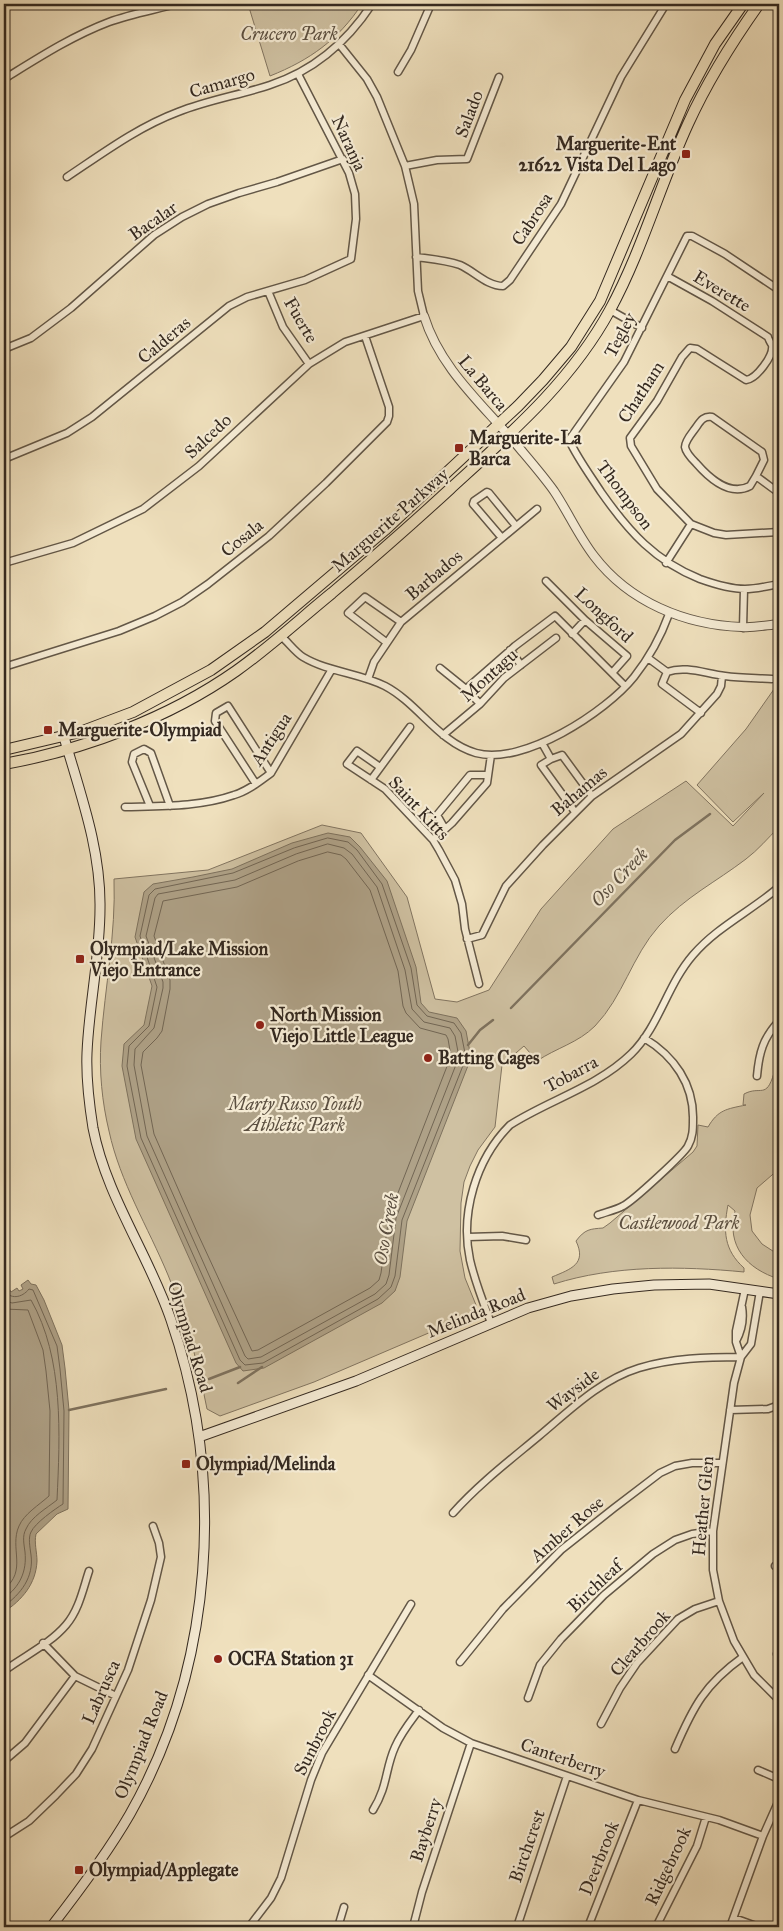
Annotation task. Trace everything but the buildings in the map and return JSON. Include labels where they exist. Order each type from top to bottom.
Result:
[{"type":"main road","name":"Marguerite Parkway","points":[[4,750],[64,737],[133,712],[211,670],[265,632],[385,530],[543,380],[571,346],[600,301],[685,100],[715,44],[743,4]]},
{"type":"main road","name":"Marguerite Parkway","points":[[4,764],[67,749],[123,731],[196,695],[234,672],[281,636],[401,535],[540,403],[580,357],[610,310],[626,278],[687,126],[704,90],[759,4]]},
{"type":"main road","name":"Olympiad Road","points":[[51,1927],[80,1890],[131,1812],[156,1759],[177,1706],[191,1646],[204,1573],[204,1507],[199,1437],[185,1369],[172,1321],[153,1274],[108,1176],[94,1130],[88,1085],[87,1053],[100,918],[100,893],[95,847],[64,737]]},
{"type":"main road","name":"Melinda Road","points":[[199,1437],[356,1381],[491,1322],[528,1308],[571,1296],[654,1285],[709,1284],[779,1294]]},
{"type":"street","points":[[4,79],[83,33],[110,22],[176,4]]},
{"type":"street","name":"Camargo","points":[[67,177],[132,134],[156,121],[210,100],[270,85],[298,74],[314,65],[339,44],[372,4]]},
{"type":"street","points":[[398,72],[411,50],[431,4]]},
{"type":"street","name":"Cabrosa","points":[[416,257],[443,260],[461,266],[494,286],[503,286],[510,280],[561,204],[621,77],[666,4]]},
{"type":"street","name":"La Barca","points":[[339,44],[367,79],[378,97],[405,166],[414,204],[418,291],[424,316],[434,343],[450,369],[508,435],[554,492],[595,557],[612,576],[634,594],[669,614],[693,621],[743,628],[779,624]]},
{"type":"street","name":"Naranja","points":[[298,74],[349,173],[355,194],[356,219],[351,259]]},
{"type":"street","name":"Salado","points":[[405,166],[437,160],[467,159],[499,77]]},
{"type":"street","name":"Bacalar","points":[[4,349],[31,338],[71,308],[154,235],[182,217],[208,204],[343,159]]},
{"type":"street","name":"Tegley","points":[[569,440],[624,362],[687,236],[692,236],[725,254],[779,290]]},
{"type":"street","name":"Calderas","points":[[4,459],[67,433],[84,422],[117,398],[229,306],[247,297],[306,280],[351,259]]},
{"type":"street","name":"Everette","points":[[667,276],[712,301],[768,337],[772,344],[771,353],[756,377],[749,380]]},
{"type":"street","name":"Fuerte","points":[[268,291],[283,327],[309,364]]},
{"type":"street","points":[[610,310],[642,328]]},
{"type":"street","name":"Salcedo","points":[[4,563],[74,544],[143,509],[199,466],[309,364],[345,342],[424,316]]},
{"type":"street","name":"Cosala","points":[[4,667],[119,631],[155,616],[182,602],[208,584],[269,536],[387,422],[389,407],[365,336]]},
{"type":"street","name":"Chatham","points":[[691,524],[657,489],[631,446],[630,438],[657,401],[682,357],[690,348],[697,349],[742,379],[749,380]]},
{"type":"street","points":[[712,417],[762,452],[764,460],[756,476],[748,488],[732,488],[713,480],[689,455],[685,447],[687,440],[702,419],[712,417]]},
{"type":"street","name":"Thompson","points":[[569,440],[575,453],[622,522],[645,545],[666,562],[683,572],[712,584],[744,589],[779,584]]},
{"type":"street","points":[[756,476],[779,493]]},
{"type":"street","points":[[502,538],[473,504],[474,501],[489,492],[516,526]]},
{"type":"street","name":"Barbados","points":[[368,679],[374,662],[401,622],[536,510]]},
{"type":"street","points":[[666,562],[691,524],[714,533],[726,535],[779,532]]},
{"type":"street","name":"Longford","points":[[546,581],[585,620],[627,656],[612,673]]},
{"type":"street","points":[[743,628],[744,589]]},
{"type":"street","points":[[386,642],[348,613],[365,597],[401,622]]},
{"type":"street","points":[[281,636],[301,656],[332,669],[384,685],[407,700],[443,736],[454,744],[476,753],[505,755],[526,750],[542,743],[597,711],[626,686],[648,658],[669,614]]},
{"type":"street","points":[[466,689],[510,650],[555,616],[626,686]]},
{"type":"street","points":[[572,634],[585,620]]},
{"type":"street","name":"Montagu","points":[[443,736],[480,704],[504,678],[556,638]]},
{"type":"street","points":[[510,650],[521,665]]},
{"type":"street","points":[[648,658],[667,672]]},
{"type":"street","points":[[440,668],[466,689],[480,704]]},
{"type":"street","name":"Antigua","points":[[125,807],[170,806],[234,796],[256,784],[271,773],[332,669]]},
{"type":"street","points":[[667,672],[677,669],[714,673],[722,676],[772,679]]},
{"type":"street","points":[[667,672],[662,684],[701,713]]},
{"type":"street","name":"Bahamas","points":[[467,939],[482,935],[506,886],[542,844],[592,796],[681,734],[717,694],[721,686],[722,676]]},
{"type":"street","points":[[256,784],[215,721],[216,712],[228,706],[271,773]]},
{"type":"street","points":[[371,780],[410,727]]},
{"type":"street","points":[[542,743],[551,759]]},
{"type":"street","points":[[150,806],[132,762],[134,754],[144,749],[150,753],[170,806]]},
{"type":"street","name":"Saint Kitts","points":[[380,766],[357,751],[347,764],[385,789],[432,840],[455,880],[462,904],[467,939],[479,984]]},
{"type":"street","points":[[575,812],[541,765],[562,754],[592,796]]},
{"type":"street","points":[[432,840],[487,783],[491,755]]},
{"type":"street","points":[[445,828],[437,816],[470,776],[488,775]]},
{"type":"street","name":"Tobarra","points":[[491,1322],[475,1279],[470,1258],[468,1237],[469,1212],[473,1188],[485,1157],[499,1135],[522,1117],[618,1066],[644,1038],[676,978],[693,955],[713,935],[779,888]]},
{"type":"street","points":[[757,1076],[759,1053],[766,1038],[779,1021]]},
{"type":"street","points":[[598,1215],[624,1205],[688,1148],[693,1135],[693,1109],[690,1091],[683,1076],[671,1059],[659,1047],[644,1038]]},
{"type":"street","points":[[468,1237],[502,1236],[526,1240]]},
{"type":"street","points":[[741,1357],[737,1339],[739,1314],[745,1289]]},
{"type":"street","name":"Heather Glen","points":[[760,1291],[751,1344],[741,1357],[734,1383],[721,1463],[713,1531],[713,1570],[719,1601],[734,1641],[754,1675],[779,1700]]},
{"type":"street","points":[[737,1339],[752,1338]]},
{"type":"street","name":"Wayside","points":[[453,1513],[474,1490],[606,1382],[638,1368],[665,1362],[696,1358],[741,1357]]},
{"type":"street","points":[[730,1410],[768,1409],[779,1405]]},
{"type":"street","name":"Amber Rose","points":[[460,1662],[503,1609],[562,1550],[614,1508],[660,1473],[675,1466],[692,1463],[721,1463]]},
{"type":"street","name":"Labrusca","points":[[4,1837],[38,1813],[76,1774],[92,1749],[139,1641],[161,1557],[153,1526]]},
{"type":"street","name":"Birchleaf","points":[[528,1698],[540,1665],[561,1639],[604,1595],[653,1554],[675,1540],[692,1534],[713,1531]]},
{"type":"street","points":[[4,1671],[58,1632],[72,1617],[82,1596],[89,1571]]},
{"type":"street","name":"Clearbrook","points":[[601,1724],[620,1688],[637,1663],[673,1624],[695,1609],[719,1601]]},
{"type":"street","name":"Sunbrook","points":[[249,1927],[277,1888],[316,1768],[368,1675],[411,1604]]},
{"type":"street","points":[[43,1643],[75,1676],[116,1696]]},
{"type":"street","points":[[674,1749],[692,1710],[703,1693],[719,1676],[743,1657]]},
{"type":"street","name":"Canterberry","points":[[368,1675],[442,1728],[470,1743],[638,1800],[719,1820],[763,1836]]},
{"type":"street","points":[[4,1761],[25,1743],[75,1676]]},
{"type":"street","points":[[373,1810],[381,1797],[394,1748],[403,1730],[419,1710]]},
{"type":"street","name":"Bayberry","points":[[413,1927],[422,1892],[470,1743]]},
{"type":"street","points":[[758,1770],[779,1780]]},
{"type":"street","name":"Birchcrest","points":[[517,1927],[567,1776]]},
{"type":"street","name":"Deerbrook","points":[[588,1927],[638,1800]]},
{"type":"street","points":[[730,1927],[763,1836],[779,1800]]},
{"type":"street","name":"Ridgebrook","points":[[656,1927],[696,1846],[706,1817]]},
{"type":"street","points":[[338,1927],[344,1907]]},
{"type":"street","points":[[734,1918],[759,1927]]},
{"type":"green space","name":"Crucero Park","points":[[248,4],[362,4],[343,28],[322,48],[298,63],[270,76]]},
{"type":"green space","name":"Marty Russo Youth Athletic Park","points":[[779,682],[779,827],[759,848],[690,898],[659,926],[642,950],[605,1015],[595,1026],[574,1041],[537,1061],[524,1046],[502,1065],[495,1127],[478,1150],[470,1166],[464,1182],[461,1203],[460,1251],[465,1278],[476,1305],[473,1314],[314,1382],[220,1416],[207,1409],[186,1324],[168,1275],[120,1168],[109,1131],[105,1109],[100,1052],[112,940],[114,879],[208,870],[322,825],[361,833],[407,897],[435,999],[457,1002],[489,990],[541,909],[613,829],[686,781],[733,826],[764,793],[733,822],[697,785],[746,729]]},
{"type":"green space","name":"Castlewood Park","points":[[779,1072],[779,1169],[757,1188],[750,1215],[752,1231],[762,1244],[779,1255],[779,1279],[757,1269],[742,1254],[734,1235],[735,1211],[728,1205],[727,1240],[732,1254],[744,1268],[744,1272],[672,1268],[624,1270],[600,1273],[554,1284],[552,1277],[571,1268],[578,1260],[580,1255],[576,1241],[582,1234],[591,1229],[603,1228],[610,1223],[693,1152],[697,1146],[698,1125],[708,1127],[715,1117],[723,1111],[746,1105],[743,1105],[744,1094],[765,1089],[774,1073]]},
{"type":"water","name":"Marty Russo Youth Athletic Park","points":[[328,833],[350,837],[387,881],[416,967],[421,1003],[429,1012],[457,1018],[466,1031],[471,1058],[407,1221],[400,1277],[395,1291],[382,1303],[264,1368],[243,1371],[236,1363],[136,1139],[122,1066],[124,1044],[144,1025],[152,986],[135,937],[144,892],[153,884],[232,869],[292,843]]},
{"type":"water","points":[[4,1280],[11,1292],[17,1288],[19,1291],[23,1289],[21,1285],[28,1280],[31,1284],[36,1285],[44,1300],[62,1345],[69,1410],[68,1509],[57,1514],[36,1534],[37,1561],[34,1577],[22,1597],[4,1612]]},
{"type":"waterway","name":"Oso Creek","points":[[511,1008],[675,840],[710,814]]},
{"type":"waterway","name":"Oso Creek","points":[[468,1045],[480,1030],[493,1020]]},
{"type":"waterway","points":[[209,1379],[240,1367]]},
{"type":"waterway","name":"Oso Creek","points":[[238,1383],[262,1367]]},
{"type":"waterway","points":[[69,1410],[166,1389]]},
{"type":"place","name":"Marguerite-Ent 21622 Vista Del Lago","points":[[686,154]]},
{"type":"place","name":"Marguerite-La Barca","points":[[459,448]]},
{"type":"place","name":"Marguerite-Olympiad","points":[[48,730]]},
{"type":"place","name":"Olympiad/Lake Mission Viejo Entrance","points":[[80,959]]},
{"type":"place","name":"North Mission Viejo Little League","points":[[260,1025]]},
{"type":"place","name":"Batting Cages","points":[[428,1058]]},
{"type":"place","name":"Olympiad/Melinda","points":[[186,1464]]},
{"type":"place","name":"OCFA Station 31","points":[[218,1659]]},
{"type":"place","name":"Olympiad/Applegate","points":[[79,1870]]}]
